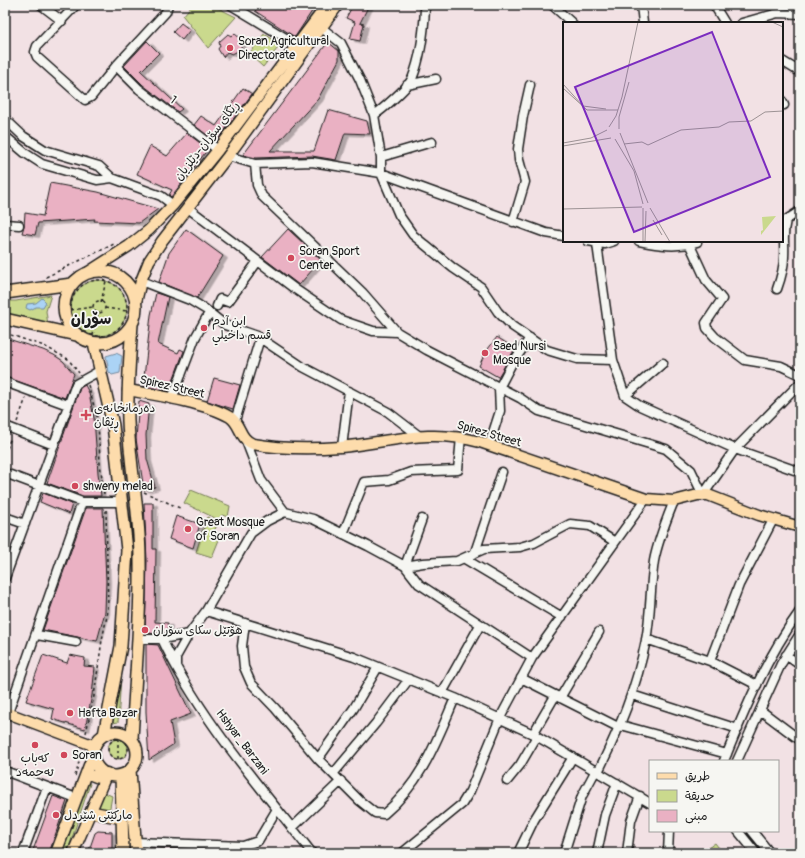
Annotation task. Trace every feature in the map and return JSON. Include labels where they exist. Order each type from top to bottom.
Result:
[{"type":"highway","points":[[5,319],[76,335],[94,339],[105,344],[116,340],[126,333],[132,324],[136,313],[136,302],[130,287],[118,276],[103,271],[87,273],[72,284],[66,294],[64,312],[67,323],[76,335]]},
{"type":"highway","points":[[5,293],[72,284]]},
{"type":"highway","points":[[94,339],[113,425],[127,550],[121,646],[104,735],[94,749],[97,765],[105,777],[126,772],[136,762],[137,755],[137,748],[132,739],[138,639],[140,560],[137,509],[128,421],[128,390],[132,324]]},
{"type":"highway","points":[[104,735],[119,732],[132,739]]},
{"type":"highway","points":[[123,853],[122,818],[126,772]]},
{"type":"highway","points":[[126,772],[135,848]]},
{"type":"highway","points":[[91,812],[122,818]]},
{"type":"main road","name":"ڕێگای سۆران-دێلزیان","points":[[87,273],[129,246],[149,230],[173,205],[218,150],[327,5]]},
{"type":"main road","points":[[136,302],[141,281],[149,261],[323,28],[338,5]]},
{"type":"main road","name":"Spirez Street","points":[[128,390],[172,399],[227,416],[236,421]]},
{"type":"main road","points":[[236,421],[241,434],[246,441]]},
{"type":"main road","name":"Spirez Street","points":[[246,441],[256,445],[314,448],[342,447],[418,436],[440,435],[461,437],[489,445],[646,499],[674,500],[703,495],[714,496],[745,510],[800,527]]},
{"type":"main road","points":[[6,713],[84,742],[94,749],[86,773],[72,796],[56,853]]},
{"type":"main road","points":[[73,853],[105,777],[86,773]]},
{"type":"street","points":[[41,5],[62,20]]},
{"type":"street","points":[[76,5],[37,46],[35,52],[37,57],[85,100],[90,97],[116,66],[166,12],[168,5]]},
{"type":"street","points":[[231,5],[243,8],[296,45]]},
{"type":"street","points":[[552,5],[571,22]]},
{"type":"street","points":[[641,5],[643,22]]},
{"type":"street","points":[[714,5],[724,22]]},
{"type":"street","points":[[374,115],[408,85],[411,79],[423,34],[425,8]]},
{"type":"street","points":[[748,22],[760,20],[777,9],[800,14]]},
{"type":"street","points":[[314,22],[341,43],[360,80],[374,115],[382,157],[381,173],[399,215],[412,235],[453,268],[481,287],[498,312],[512,326],[547,350],[577,360],[613,360]]},
{"type":"street","points":[[783,62],[800,72]]},
{"type":"street","name":"1","points":[[116,66],[140,89],[218,150]]},
{"type":"street","points":[[408,85],[436,79]]},
{"type":"street","points":[[513,222],[525,182],[519,160],[518,149],[530,85]]},
{"type":"street","points":[[5,119],[24,136],[45,150],[99,166],[112,178],[161,196],[173,205]]},
{"type":"street","points":[[5,136],[42,164],[97,180],[112,178]]},
{"type":"street","points":[[382,157],[432,142]]},
{"type":"street","points":[[228,156],[255,164],[312,162],[381,173],[513,222],[546,233],[563,236]]},
{"type":"street","points":[[255,164],[257,185],[262,196],[363,294],[397,332],[461,370],[499,388],[539,411],[666,449],[691,470],[703,495],[735,449],[800,383]]},
{"type":"street","points":[[188,208],[307,298],[341,320],[373,331],[397,332]]},
{"type":"street","points":[[784,216],[800,211]]},
{"type":"street","points":[[5,224],[19,225]]},
{"type":"street","points":[[591,242],[597,244],[611,242]]},
{"type":"street","points":[[647,242],[659,246],[691,243],[706,280],[722,299],[706,323],[707,328],[729,349],[745,360],[781,366],[800,375]]},
{"type":"street","points":[[777,288],[782,275],[784,256],[783,242]]},
{"type":"street","points":[[597,244],[613,360],[625,396],[640,406],[735,449],[800,472]]},
{"type":"street","points":[[217,306],[220,299],[228,302],[258,261]]},
{"type":"street","points":[[141,281],[190,300],[225,325],[260,338],[304,367],[388,412],[418,436]]},
{"type":"street","points":[[172,399],[195,338],[209,313]]},
{"type":"street","points":[[236,421],[260,338]]},
{"type":"street","points":[[489,445],[500,411],[499,388],[511,365],[530,338]]},
{"type":"street","points":[[625,396],[663,363]]},
{"type":"street","points":[[5,578],[7,568],[25,524],[76,384],[101,370]]},
{"type":"street","points":[[5,382],[68,405]]},
{"type":"street","points":[[342,447],[349,391]]},
{"type":"street","points":[[5,426],[54,445]]},
{"type":"street","points":[[343,534],[364,482],[389,480],[411,472],[458,470],[461,437]]},
{"type":"street","points":[[246,441],[261,480],[285,512],[313,519],[405,566],[418,584],[532,658]]},
{"type":"street","points":[[475,552],[502,472]]},
{"type":"street","points":[[5,473],[39,484],[82,502],[105,504],[122,502]]},
{"type":"street","points":[[402,853],[462,804],[470,791],[500,718],[532,658],[646,499]]},
{"type":"street","points":[[564,853],[582,796],[597,771],[620,726],[632,695],[646,639],[654,562],[660,537],[674,500]]},
{"type":"street","points":[[6,713],[37,634],[82,502]]},
{"type":"street","points":[[176,666],[176,657],[189,634],[206,611],[250,533],[266,521],[285,512]]},
{"type":"street","points":[[5,517],[25,524]]},
{"type":"street","points":[[405,566],[422,519]]},
{"type":"street","points":[[710,660],[739,585],[774,520]]},
{"type":"street","points":[[405,566],[423,563],[457,561],[475,552],[500,547],[520,547],[534,543],[570,524],[590,526],[615,542]]},
{"type":"street","points":[[465,558],[562,617]]},
{"type":"street","points":[[206,611],[354,657],[454,698],[535,735],[573,756],[649,802]]},
{"type":"street","points":[[522,678],[558,697],[620,726],[725,757],[757,685],[777,646],[800,611]]},
{"type":"street","points":[[245,623],[242,653],[244,667],[251,683],[275,708],[318,759],[360,801],[375,813],[384,814],[406,793],[419,775],[430,757],[454,698]]},
{"type":"street","points":[[442,693],[480,625]]},
{"type":"street","points":[[507,781],[520,765],[535,735],[599,632]]},
{"type":"street","points":[[37,634],[76,642]]},
{"type":"street","points":[[138,639],[162,639],[189,634]]},
{"type":"street","points":[[737,760],[786,654],[800,634]]},
{"type":"street","name":"Hshyar_Barzani","points":[[162,639],[176,666],[219,733],[312,853]]},
{"type":"street","points":[[646,639],[710,660],[757,685]]},
{"type":"street","points":[[786,654],[800,665]]},
{"type":"street","points":[[318,759],[354,708],[378,667]]},
{"type":"street","points":[[333,774],[376,723],[409,679]]},
{"type":"street","points":[[632,695],[738,729]]},
{"type":"street","points":[[760,710],[800,740]]},
{"type":"street","points":[[518,853],[534,820],[573,756]]},
{"type":"street","points":[[6,774],[72,796]]},
{"type":"street","points":[[292,828],[341,782]]},
{"type":"street","points":[[597,853],[605,815],[617,783]]},
{"type":"street","points":[[23,853],[47,787]]},
{"type":"street","points":[[627,853],[631,821],[640,796]]},
{"type":"street","points":[[135,848],[243,846],[258,841],[278,809]]},
{"type":"street","points":[[668,853],[669,832]]},
{"type":"street","points":[[739,832],[756,853]]},
{"type":"street","points":[[753,832],[770,853]]},
{"type":"path","points":[[43,278],[116,243]]},
{"type":"path","points":[[91,281],[106,281],[120,290],[126,301],[127,310],[124,320],[117,329],[94,339],[78,326],[72,316],[72,299],[81,286],[91,281]]},
{"type":"path","points":[[104,308],[101,302],[106,281]]},
{"type":"path","points":[[71,310],[93,307],[96,302],[101,302]]},
{"type":"path","points":[[93,307],[98,313]]},
{"type":"path","points":[[104,308],[127,310]]},
{"type":"path","points":[[98,313],[102,312],[104,308]]},
{"type":"path","points":[[94,339],[98,313]]},
{"type":"path","points":[[5,333],[44,346],[68,359],[88,383],[98,420],[100,463],[105,504],[108,611],[100,647],[94,696],[72,796]]},
{"type":"path","points":[[5,454],[29,391]]},
{"type":"path","points":[[142,492],[148,492],[182,509]]},
{"type":"path","points":[[118,739],[118,759]]},
{"type":"path","points":[[118,739],[124,741],[128,749],[125,756],[118,759],[110,756],[107,750],[110,742],[118,739]]},
{"type":"green space","points":[[192,5],[212,5],[236,17],[208,48],[183,16]]},
{"type":"green space","points":[[264,34],[281,44],[263,67],[249,54]]},
{"type":"green space","points":[[99,280],[110,282],[119,288],[125,297],[127,308],[125,319],[119,328],[110,334],[99,336],[88,334],[79,328],[73,319],[71,308],[73,297],[79,288],[88,282]]},
{"type":"green space","points":[[51,295],[46,311],[48,325],[5,313],[5,301],[16,301]]},
{"type":"green space","points":[[191,490],[230,506],[228,517],[222,515],[219,520],[184,503]]},
{"type":"green space","points":[[207,517],[218,522],[214,532],[221,535],[212,557],[196,552]]},
{"type":"green space","points":[[122,662],[118,722],[108,724]]},
{"type":"green space","points":[[118,739],[125,742],[128,749],[125,756],[118,759],[111,756],[108,749],[111,742]]},
{"type":"green space","points":[[88,781],[90,784],[67,853],[62,853]]},
{"type":"green space","points":[[105,793],[112,796],[109,813],[97,810],[101,795]]},
{"type":"green space","points":[[715,843],[723,853],[701,853]]},
{"type":"water","points":[[42,298],[46,302],[43,307],[36,307],[30,310],[26,308],[27,304],[36,303]]},
{"type":"water","points":[[116,353],[122,356],[120,373],[112,375],[109,372],[106,356]]},
{"type":"building","points":[[259,5],[316,5],[295,37],[255,11]]},
{"type":"building","points":[[353,5],[369,5],[360,23],[364,24],[360,41],[350,39],[355,22],[346,18]]},
{"type":"building","points":[[181,23],[190,30],[182,40],[173,32]]},
{"type":"building","points":[[234,33],[243,41],[240,50],[232,54],[227,52],[223,57],[218,49],[220,46],[219,42],[228,34],[231,36]]},
{"type":"building","points":[[147,41],[159,53],[141,71],[182,109],[178,112],[143,85],[124,66]]},
{"type":"building","points":[[328,42],[339,51],[339,60],[318,99],[270,151],[314,151],[328,110],[367,121],[370,134],[345,133],[336,160],[312,156],[256,158],[243,155]]},
{"type":"building","points":[[243,88],[252,94],[216,142],[194,125],[201,116],[216,126]]},
{"type":"building","points":[[187,133],[208,149],[171,197],[169,195],[172,190],[137,174],[150,146],[167,156]]},
{"type":"building","points":[[50,183],[98,192],[158,209],[139,223],[94,221],[95,219],[38,223],[35,235],[22,233],[25,213],[43,216]]},
{"type":"building","points":[[186,229],[223,256],[197,298],[159,282],[169,253]]},
{"type":"building","name":"Soran Sport Center","points":[[288,229],[321,260],[299,285],[262,257]]},
{"type":"building","points":[[156,293],[168,297],[158,344],[178,353],[180,349],[184,351],[169,391],[143,386],[151,315]]},
{"type":"building","points":[[497,337],[515,349],[498,377],[479,366],[485,353]]},
{"type":"building","points":[[5,338],[43,350],[63,361],[74,374],[65,398],[5,377]]},
{"type":"building","points":[[214,378],[240,385],[233,409],[207,401]]},
{"type":"building","points":[[85,385],[89,393],[94,418],[101,496],[83,496],[47,483],[80,388]]},
{"type":"building","points":[[139,401],[149,404],[146,435],[147,459],[155,487],[144,490],[136,439]]},
{"type":"building","points":[[43,493],[72,504],[69,514],[40,502]]},
{"type":"building","points":[[144,503],[153,503],[153,549],[156,549],[155,622],[168,623],[167,633],[162,634],[145,633],[147,560]]},
{"type":"building","points":[[86,508],[103,508],[106,581],[105,612],[97,641],[43,630]]},
{"type":"building","points":[[176,516],[200,524],[193,548],[169,539]]},
{"type":"building","points":[[146,644],[158,645],[191,714],[170,722],[174,744],[149,760],[146,712]]},
{"type":"building","points":[[43,655],[67,663],[70,655],[85,658],[84,666],[95,667],[92,695],[85,729],[52,719],[54,709],[26,701]]},
{"type":"building","points":[[53,796],[67,801],[49,853],[32,853]]},
{"type":"building","points":[[98,831],[112,832],[112,853],[88,853],[95,833]]},
{"type":"place","name":"Soran Agricultural Directorate","points":[[230,48]]},
{"type":"place","name":"Soran Sport Center","points":[[291,258]]},
{"type":"place","name":"ابن آدم قسم داخيلي","points":[[204,328]]},
{"type":"place","name":"Saed Nursi Mosque","points":[[485,353]]},
{"type":"place","name":"دەرمانخانەی ڕێڤان","points":[[86,415]]},
{"type":"place","name":"shweny melad","points":[[75,486]]},
{"type":"place","name":"Great Mosque of Soran","points":[[188,529]]},
{"type":"place","name":"هۆتێل سکای سۆران","points":[[145,630]]},
{"type":"place","name":"Hafta Bazar","points":[[70,713]]},
{"type":"place","name":"کەباب ئەحمەد","points":[[35,745]]},
{"type":"place","name":"Soran","points":[[64,755]]},
{"type":"place","name":"مارکێتی شێردل","points":[[56,815]]},
{"type":"district","name":"سۆران","points":[[91,319]]}]
